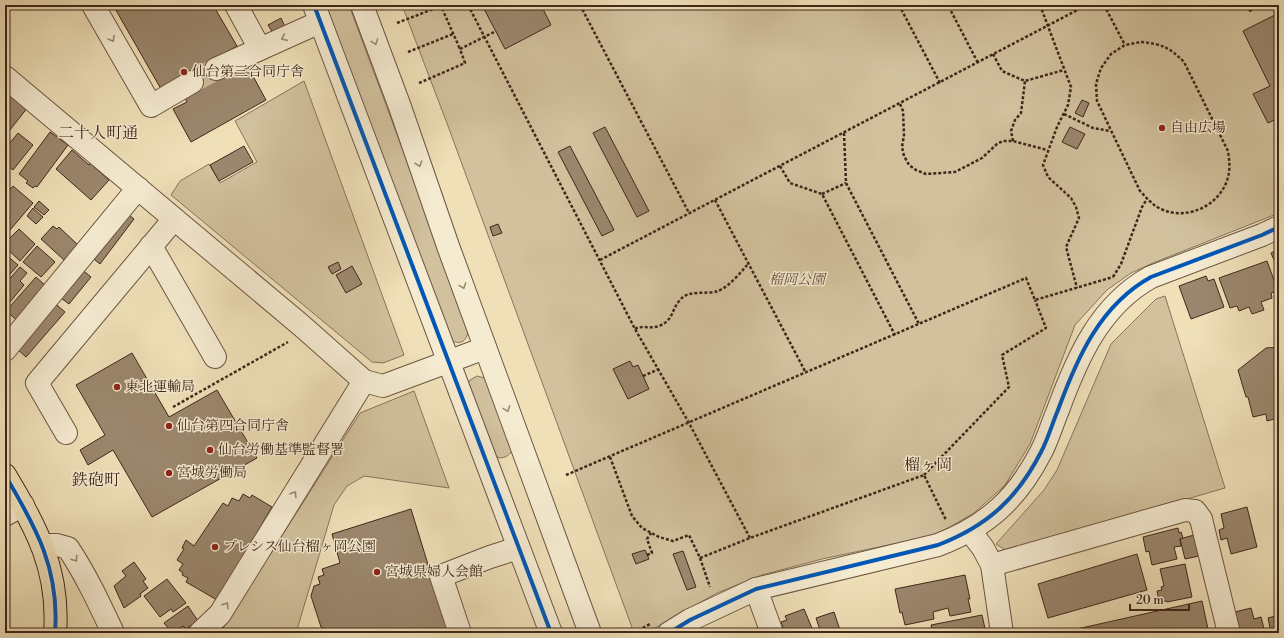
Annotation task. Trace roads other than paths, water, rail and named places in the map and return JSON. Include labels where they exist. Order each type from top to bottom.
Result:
[{"type":"highway","points":[[5,475],[14,510],[34,526],[42,544],[52,576],[55,599],[55,633]]},
{"type":"street","points":[[93,5],[151,106],[192,82]]},
{"type":"street","points":[[236,5],[260,49]]},
{"type":"street","points":[[362,5],[485,348],[590,633]]},
{"type":"street","points":[[216,69],[260,49],[317,14],[551,633]]},
{"type":"street","points":[[5,77],[302,326],[364,381],[383,386],[485,348]]},
{"type":"street","points":[[5,350],[138,188]]},
{"type":"street","points":[[66,433],[37,383],[174,218]]},
{"type":"street","points":[[661,628],[690,620],[756,589],[938,545],[970,531],[997,512],[1020,487],[1042,452],[1063,395],[1084,347],[1094,330],[1125,294],[1138,283],[1151,277],[1262,235],[1279,227]]},
{"type":"street","points":[[151,246],[215,357]]},
{"type":"street","points":[[200,633],[220,614],[364,381]]},
{"type":"street","points":[[992,565],[1184,510],[1195,511],[1201,519],[1229,633]]},
{"type":"street","points":[[970,531],[983,548],[992,565],[1002,633]]},
{"type":"street","points":[[42,544],[57,545],[68,548],[96,596],[113,633]]},
{"type":"street","points":[[460,633],[440,576],[518,548]]},
{"type":"street","points":[[756,589],[772,633]]},
{"type":"tunnel","points":[[192,82],[216,69]]},
{"type":"place","name":"仙台第三合同庁舎","points":[[184,72]]},
{"type":"place","name":"自由広場","points":[[1162,128]]},
{"type":"place","name":"東北運輸局","points":[[117,387]]},
{"type":"place","name":"仙台第四合同庁舎","points":[[169,426]]},
{"type":"place","name":"仙台労働基準監督署","points":[[210,450]]},
{"type":"place","name":"宮城労働局","points":[[169,473]]},
{"type":"place","name":"プレシス仙台榴ヶ岡公園","points":[[215,547]]},
{"type":"place","name":"宮城県婦人会館","points":[[377,572]]},
{"type":"district","name":"二十人町通","points":[[98,133]]},
{"type":"district","name":"榴ヶ岡","points":[[928,465]]},
{"type":"district","name":"鉄砲町","points":[[96,480]]},
{"type":"park label","name":"榴岡公園","points":[[797,280]]}]
